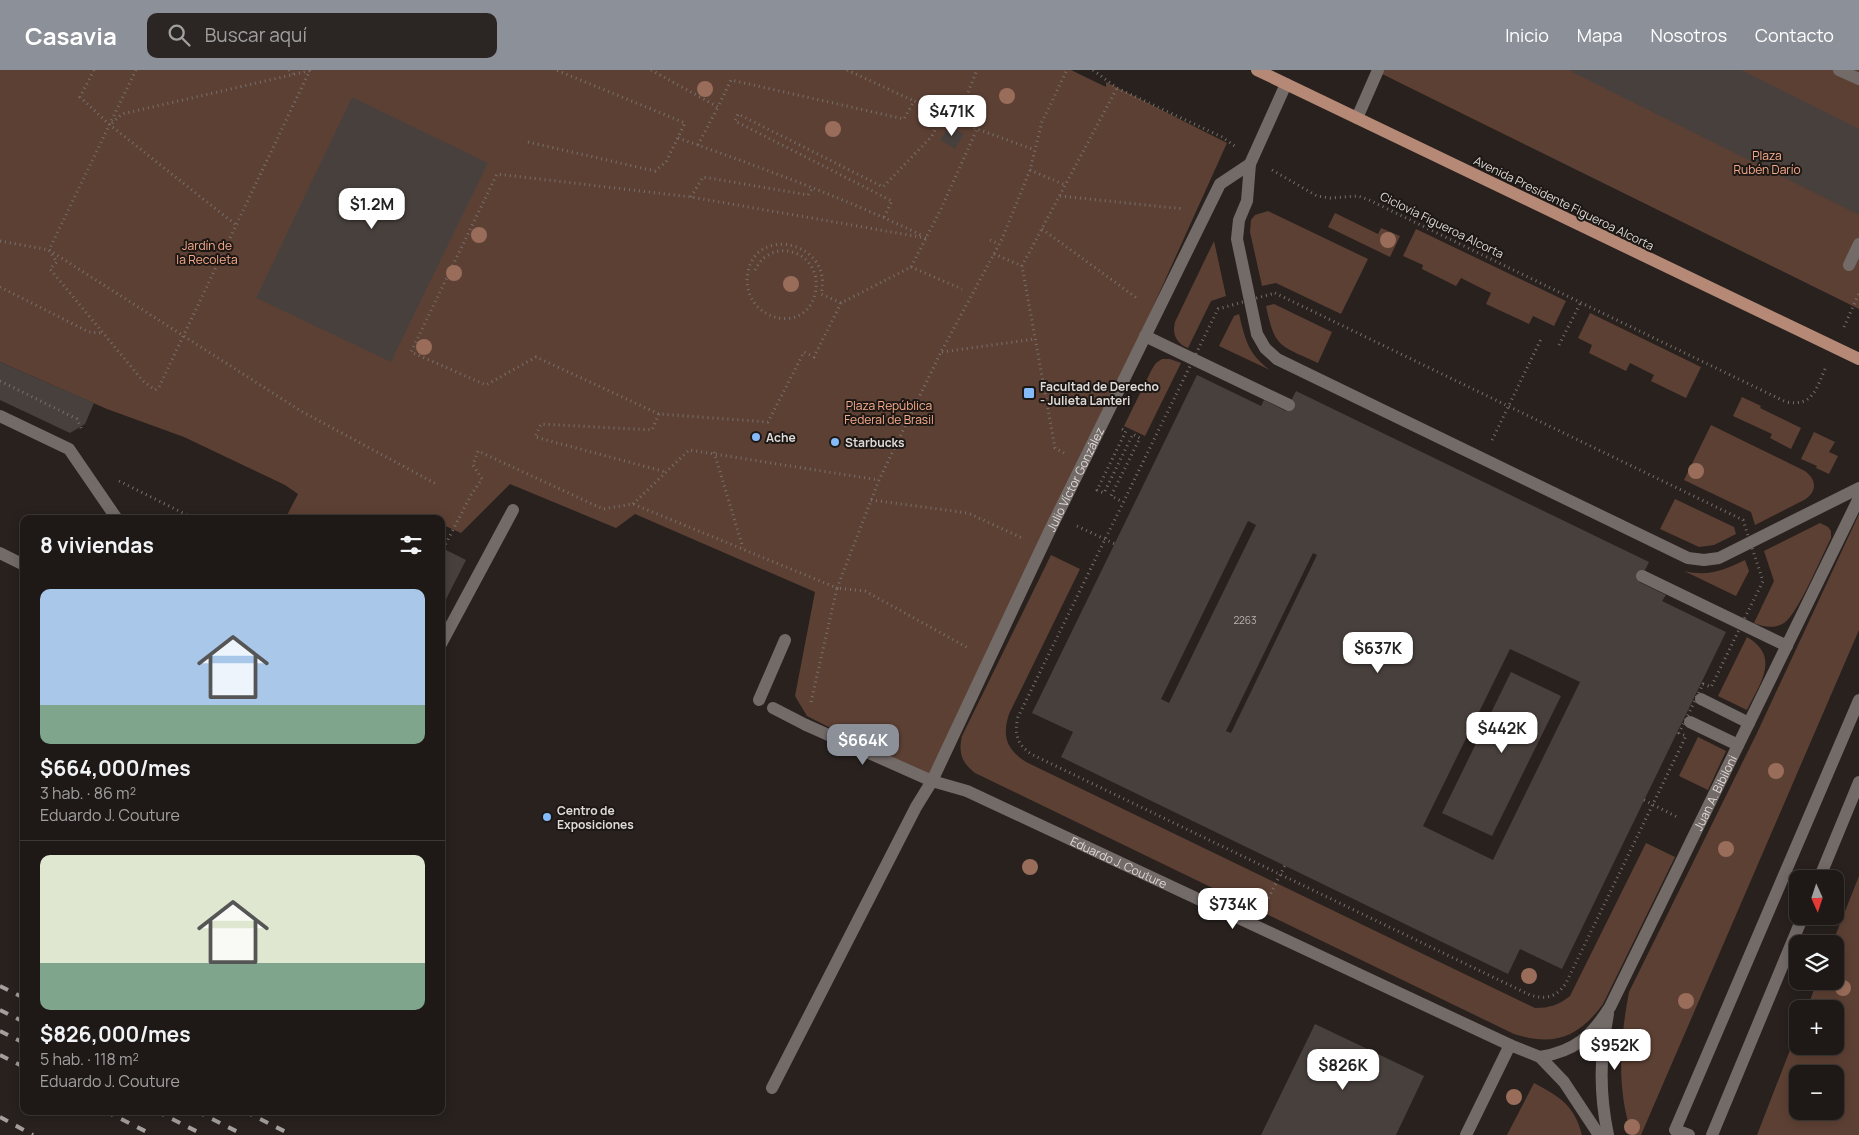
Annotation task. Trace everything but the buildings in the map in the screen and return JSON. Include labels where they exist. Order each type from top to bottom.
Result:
[{"type":"main road","name":"Avenida Presidente Figueroa Alcorta","points":[[1257,70],[1859,360]]},
{"type":"street","points":[[1357,118],[1378,70]]},
{"type":"street","points":[[1839,70],[1859,79]]},
{"type":"street","points":[[1286,84],[1251,161],[1247,201],[1239,220],[1237,239],[1258,334],[1261,342],[1270,354],[1688,558],[1704,560],[1719,558],[1859,488]]},
{"type":"street","name":"Julio Víctor González","points":[[772,1088],[916,807],[932,781],[1049,532],[1220,184],[1251,161]]},
{"type":"street","points":[[1849,265],[1859,244]]},
{"type":"street","points":[[1145,336],[1289,405]]},
{"type":"street","points":[[0,416],[68,449],[114,515]]},
{"type":"street","name":"Juan A. Bibiloni","points":[[1540,1057],[1559,1054],[1574,1046],[1600,1022],[1610,1007],[1859,498]]},
{"type":"street","points":[[445,637],[514,510]]},
{"type":"street","points":[[0,553],[20,563]]},
{"type":"street","points":[[1642,576],[1787,646]]},
{"type":"street","points":[[759,700],[785,640]]},
{"type":"street","points":[[1701,699],[1749,722]]},
{"type":"street","points":[[1689,1135],[1675,1130],[1859,700]]},
{"type":"street","name":"Eduardo J. Couture","points":[[773,708],[806,725],[932,781],[967,791],[1510,1045],[1540,1057]]},
{"type":"street","points":[[1690,722],[1738,745]]},
{"type":"street","points":[[1823,870],[1859,782]]},
{"type":"street","points":[[1712,1135],[1799,925]]},
{"type":"street","points":[[1608,1135],[1601,1077],[1602,1047],[1610,1007]]},
{"type":"street","points":[[1466,1135],[1510,1045]]},
{"type":"street","points":[[1540,1057],[1564,1082],[1599,1135]]},
{"type":"path","points":[[94,70],[80,97],[110,124],[236,225]]},
{"type":"path","points":[[48,250],[136,70]]},
{"type":"path","points":[[289,70],[293,74]]},
{"type":"path","points":[[528,142],[655,171],[666,162],[684,123],[556,70]]},
{"type":"path","points":[[651,70],[718,107]]},
{"type":"path","points":[[847,70],[977,129],[1035,150]]},
{"type":"path","points":[[956,120],[977,70]]},
{"type":"path","points":[[806,725],[837,588],[871,500],[942,352],[999,244],[1030,170],[1042,122],[1067,70]]},
{"type":"path","name":"Ciclovía Figueroa Alcorta","points":[[1093,70],[1117,88],[1222,137],[1251,161],[1317,196],[1330,198],[1358,196],[1369,200],[1786,402]]},
{"type":"path","points":[[110,124],[122,114],[310,71]]},
{"type":"path","points":[[48,250],[57,262],[50,269],[143,382],[155,390],[159,387],[182,334],[310,71]]},
{"type":"path","points":[[698,145],[731,80],[904,119],[914,101]]},
{"type":"path","points":[[1064,453],[1055,448],[1022,266],[1117,88]]},
{"type":"path","points":[[884,217],[892,201],[735,121],[738,114],[883,187],[932,136],[943,114]]},
{"type":"path","points":[[926,238],[691,197],[497,174],[411,352],[486,385],[536,357],[659,414],[768,422],[804,352],[814,358],[841,303],[912,267],[926,238],[977,129]]},
{"type":"path","points":[[678,138],[813,188],[884,217],[926,238]]},
{"type":"path","points":[[1030,170],[1066,185]]},
{"type":"path","points":[[691,197],[703,177],[808,195],[813,188]]},
{"type":"path","points":[[1060,196],[1177,208]]},
{"type":"path","points":[[1042,229],[1141,301]]},
{"type":"path","points":[[990,240],[999,244]]},
{"type":"path","points":[[0,242],[48,250],[301,411],[438,486]]},
{"type":"path","points":[[756,270],[759,263],[766,257],[781,251],[792,251],[810,263],[815,277],[815,294],[810,305],[796,317],[778,318],[762,312],[753,303],[748,292],[746,280],[749,268],[755,257],[764,250],[776,245],[788,244],[800,247],[811,254],[818,265],[822,276],[821,294],[841,303]]},
{"type":"path","points":[[994,254],[1022,266]]},
{"type":"path","points":[[912,267],[962,289]]},
{"type":"path","points":[[0,287],[89,332],[101,332]]},
{"type":"path","points":[[1202,343],[1218,310],[1275,293],[1743,520],[1763,581],[1750,608]]},
{"type":"path","points":[[1560,345],[1581,302]]},
{"type":"path","points":[[1489,446],[1542,337]]},
{"type":"path","points":[[942,352],[1034,339]]},
{"type":"path","points":[[1185,377],[1018,717],[1016,726],[1019,743],[1031,754],[1530,995],[1544,998],[1557,994],[1566,983],[1686,736],[1680,733],[1699,692],[1703,684],[1710,687],[1732,642]]},
{"type":"path","points":[[659,414],[652,430],[541,424],[535,437],[666,472]]},
{"type":"path","points":[[1123,429],[1126,431],[1097,490],[1104,493],[1133,434],[1140,438],[1111,496],[1124,502]]},
{"type":"path","points":[[445,545],[471,495],[482,479],[473,466],[478,450],[603,509],[633,504],[837,588],[865,591],[965,647]]},
{"type":"path","points":[[633,504],[690,450],[714,452],[879,480]]},
{"type":"path","points":[[714,452],[743,548]]},
{"type":"path","points":[[871,500],[968,513],[1023,538]]},
{"type":"path","points":[[1075,525],[1115,544]]},
{"type":"path","points":[[1644,800],[1662,809]]},
{"type":"path","points":[[1262,912],[1285,865]]},
{"type":"green space","name":"Plaza República Federal de Brasil","points":[[0,70],[1071,70],[1106,87],[1106,82],[1227,143],[1152,309],[929,775],[921,774],[807,716],[795,696],[815,592],[635,514],[616,528],[510,484],[461,533],[445,526],[445,515],[287,515],[298,494],[285,485],[184,437],[107,409],[0,362]]},
{"type":"green space","name":"Plaza Rubén Darío","points":[[1374,70],[1859,70],[1859,309]]},
{"type":"green space","points":[[1268,211],[1368,259],[1341,314],[1276,283],[1262,286],[1250,232],[1251,220],[1255,215]]},
{"type":"green space","points":[[1335,213],[1378,234],[1381,228],[1400,236],[1390,257],[1328,227]]},
{"type":"green space","points":[[1416,229],[1566,301],[1554,326],[1533,316],[1529,324],[1486,304],[1491,293],[1461,278],[1456,286],[1422,269],[1423,265],[1403,256]]},
{"type":"green space","points":[[1214,241],[1226,296],[1211,301],[1188,348],[1180,344],[1176,338],[1175,322]]},
{"type":"green space","points":[[1274,304],[1332,332],[1318,363],[1287,348],[1276,338],[1266,306]]},
{"type":"green space","points":[[1590,313],[1701,367],[1686,398],[1651,381],[1654,375],[1630,363],[1626,371],[1589,353],[1592,345],[1578,338]]},
{"type":"green space","points":[[1239,314],[1248,345],[1257,358],[1270,370],[1219,346],[1234,316]]},
{"type":"green space","points":[[1162,359],[1170,359],[1181,363],[1145,436],[1124,426],[1152,369]]},
{"type":"green space","points":[[1742,397],[1801,428],[1791,449],[1770,438],[1772,434],[1733,416]]},
{"type":"green space","points":[[1711,425],[1808,473],[1814,485],[1812,493],[1804,500],[1755,525],[1751,512],[1684,480]]},
{"type":"green space","points":[[1814,432],[1835,442],[1829,452],[1838,456],[1829,474],[1801,459]]},
{"type":"green space","points":[[1675,499],[1734,527],[1736,534],[1714,545],[1699,547],[1660,529]]},
{"type":"green space","points":[[1859,514],[1859,630],[1641,1135],[1632,1135],[1624,1100],[1621,1064],[1623,1028],[1629,992],[1757,733]]},
{"type":"green space","points":[[1820,523],[1831,531],[1831,538],[1796,608],[1790,617],[1780,625],[1769,627],[1754,623],[1774,581],[1764,551]]},
{"type":"green space","points":[[1051,555],[1080,569],[1009,714],[1006,729],[1007,741],[1019,757],[1535,1008],[1554,1005],[1570,996],[1646,843],[1675,857],[1603,1004],[1594,1015],[1575,1031],[1553,1039],[1528,1038],[1514,1034],[975,773],[962,757],[962,736]]},
{"type":"green space","points":[[1745,560],[1749,571],[1736,596],[1684,571],[1693,573],[1716,572]]},
{"type":"green space","points":[[1747,637],[1763,653],[1765,671],[1747,710],[1718,696]]},
{"type":"green space","points":[[1698,737],[1726,751],[1708,790],[1679,776]]},
{"type":"green space","points":[[1859,876],[1859,1135],[1757,1135],[1789,1053],[1789,1055],[1844,1055],[1844,1000],[1810,1000],[1814,990],[1844,990],[1844,935],[1836,935],[1840,925],[1844,925],[1844,914]]},
{"type":"green space","points":[[1534,1083],[1565,1103],[1575,1116],[1582,1135],[1507,1135]]},
{"type":"railway","points":[[0,986],[20,996]]},
{"type":"railway","points":[[0,1010],[20,1020]]},
{"type":"railway","points":[[0,1031],[20,1041]]},
{"type":"railway","points":[[0,1055],[20,1065]]},
{"type":"railway","points":[[113,1115],[153,1135]]},
{"type":"railway","points":[[164,1115],[204,1135]]},
{"type":"railway","points":[[204,1115],[244,1135]]},
{"type":"railway","points":[[252,1115],[292,1135]]},
{"type":"railway","points":[[0,1117],[33,1135]]},
{"type":"place","name":"Facultad de Derecho - Julieta Lanteri","points":[[1029,393]]},
{"type":"place","name":"Ache","points":[[756,437]]},
{"type":"place","name":"Starbucks","points":[[835,442]]},
{"type":"place","name":"Centro de Exposiciones","points":[[547,817]]},
{"type":"park label","name":"Jardín de la Recoleta","points":[[207,252]]}]
